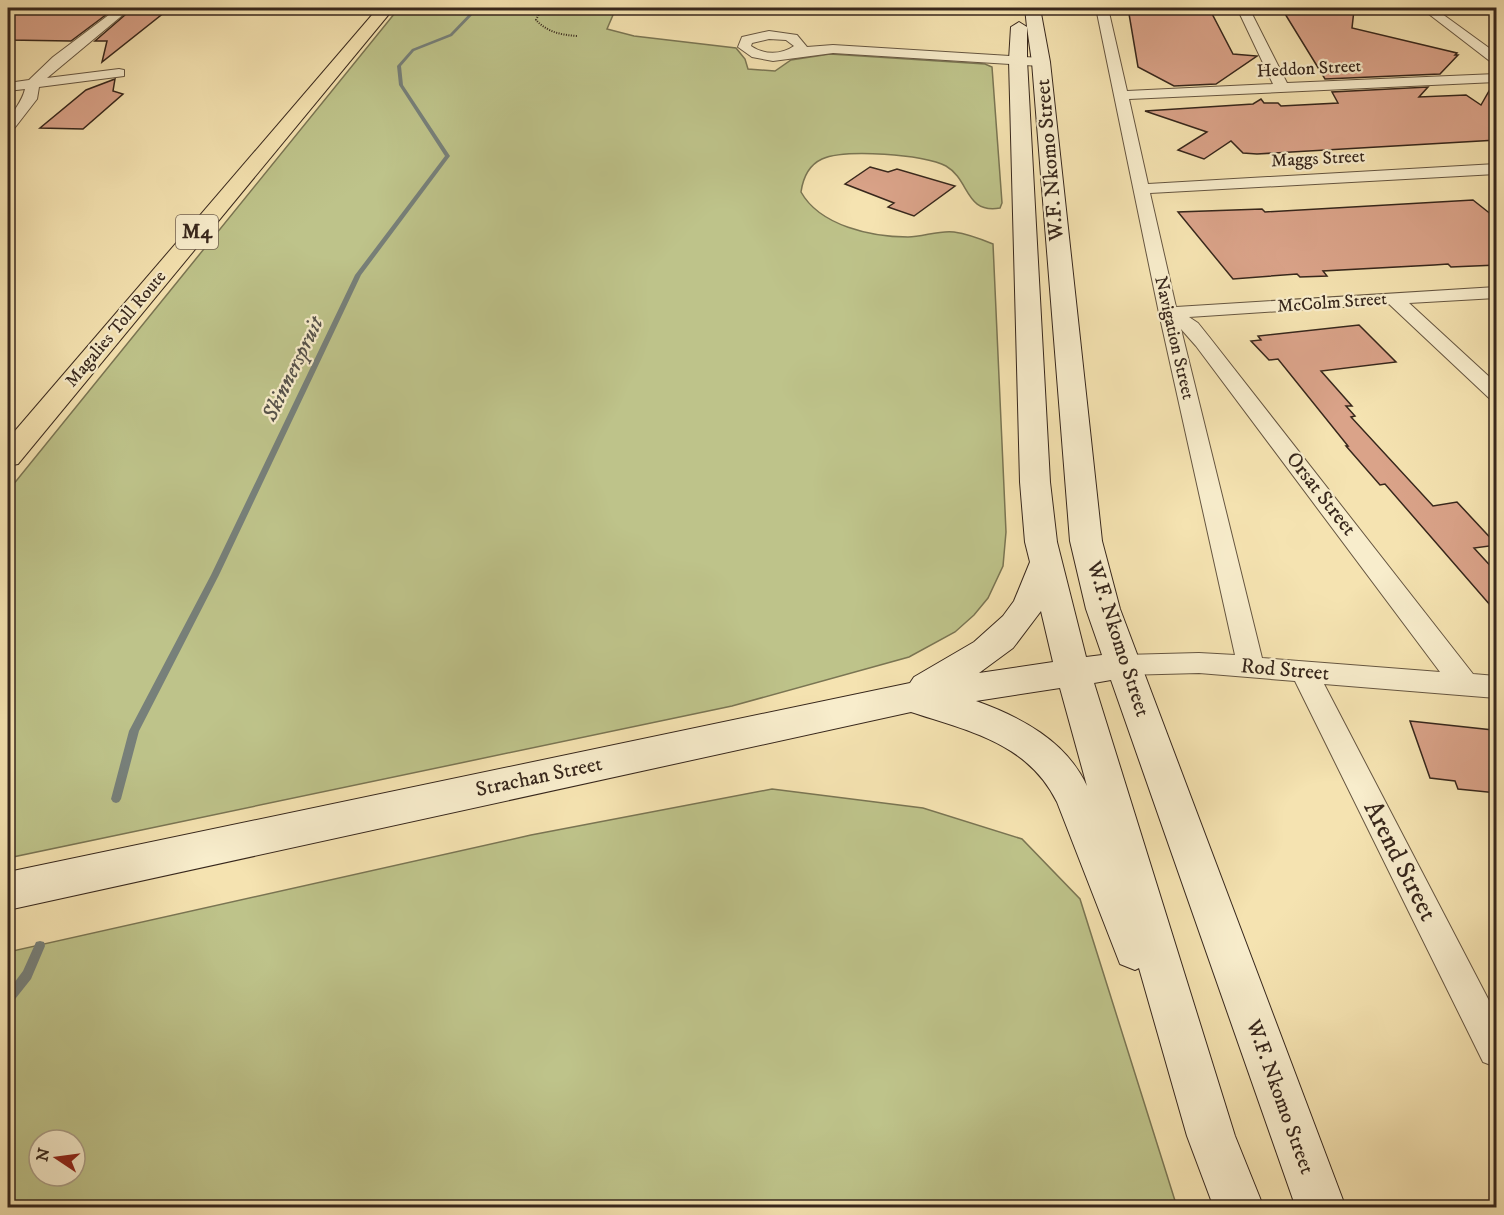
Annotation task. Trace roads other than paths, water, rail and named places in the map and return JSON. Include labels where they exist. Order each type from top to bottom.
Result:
[{"type":"highway","name":"Magalies Toll Route","points":[[8,426],[370,8]]},
{"type":"highway","name":"Magalies Toll Route","points":[[8,457],[386,8]]},
{"type":"main road","name":"W.F. Nkomo Street","points":[[1020,8],[1015,49],[1035,482],[1046,562],[1073,673],[1211,1137],[1239,1208]]},
{"type":"main road","name":"W.F. Nkomo Street","points":[[1032,8],[1015,49],[1086,541],[1103,609],[1322,1208]]},
{"type":"main road","points":[[906,698],[982,655],[1005,638],[1022,618],[1037,591],[1046,562]]},
{"type":"main road","name":"Rod Street","points":[[1073,673],[1124,664]]},
{"type":"main road","name":"Strachan Street","points":[[8,891],[906,698],[1073,673]]},
{"type":"main road","points":[[906,698],[956,708],[1006,729],[1053,765],[1071,789],[1211,1137]]},
{"type":"street","points":[[8,127],[30,99],[33,84],[58,60],[125,8]]},
{"type":"street","name":"Navigation Street","points":[[1102,8],[1168,313],[1251,667]]},
{"type":"street","points":[[1244,8],[1282,88]]},
{"type":"street","points":[[1427,8],[1497,59]]},
{"type":"street","points":[[1445,8],[1497,46]]},
{"type":"street","points":[[797,46],[862,51],[960,52],[1015,49]]},
{"type":"street","points":[[862,51],[1015,49]]},
{"type":"street","points":[[8,87],[119,73]]},
{"type":"street","name":"Heddon Street","points":[[1122,95],[1497,78]]},
{"type":"street","name":"Maggs Street","points":[[1142,189],[1497,169]]},
{"type":"street","name":"McColm Street","points":[[1168,313],[1497,292]]},
{"type":"street","points":[[1394,299],[1497,394]]},
{"type":"street","name":"Orsat Street","points":[[1168,313],[1191,327],[1465,684]]},
{"type":"street","name":"Rod Street","points":[[1124,664],[1199,663],[1497,687]]},
{"type":"street","name":"Arend Street","points":[[1304,672],[1497,1049]]},
{"type":"waterway","name":"Skinnerspruit","points":[[116,799],[134,731],[215,575],[358,275],[448,156],[401,85],[399,66],[413,50],[451,35],[477,8]]},
{"type":"waterway","name":"Skinnerspruit","points":[[8,999],[27,975],[40,946]]}]
